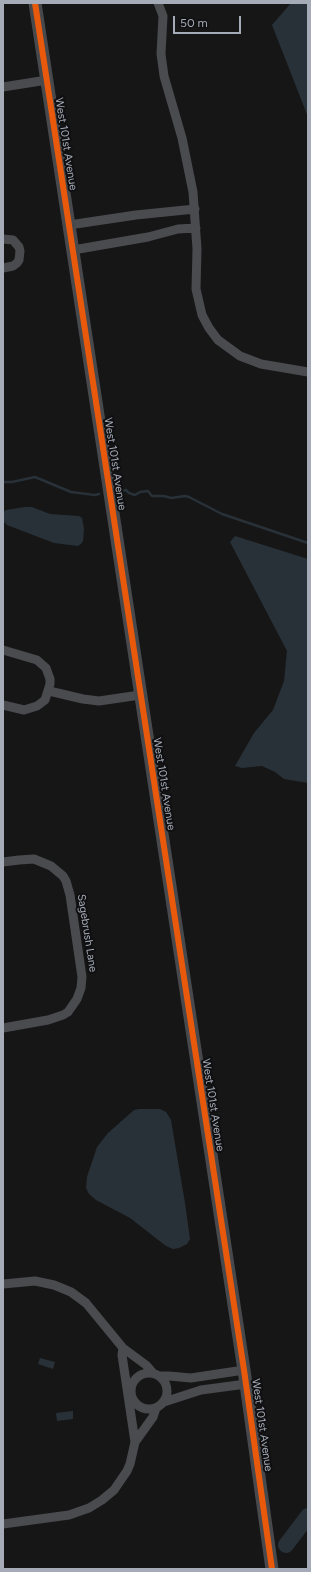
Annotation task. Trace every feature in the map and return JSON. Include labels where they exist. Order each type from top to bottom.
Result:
[{"type":"street","name":"West 101st Avenue","points":[[35,3],[244,1370],[272,1569]]},
{"type":"street","points":[[158,3],[163,16],[161,54],[164,76],[186,155],[195,209],[196,295],[202,315],[213,334],[229,349],[246,359],[261,364],[308,372]]},
{"type":"street","points":[[3,87],[47,80]]},
{"type":"street","points":[[69,225],[136,215],[195,209]]},
{"type":"street","points":[[72,250],[148,237],[178,228],[196,228]]},
{"type":"street","points":[[3,239],[14,240],[20,250],[19,260],[17,263],[13,266],[3,268]]},
{"type":"street","points":[[3,650],[32,657],[41,663],[48,673],[50,684],[45,700],[37,706],[24,710],[3,705]]},
{"type":"street","points":[[49,690],[83,699],[99,701],[140,695]]},
{"type":"street","name":"Sagebrush Lane","points":[[3,862],[34,859],[51,866],[63,876],[68,887],[82,977],[81,988],[73,1005],[63,1016],[3,1028]]},
{"type":"street","points":[[3,1284],[35,1281],[54,1285],[72,1292],[86,1303],[123,1348],[146,1365],[166,1384],[168,1393],[164,1402]]},
{"type":"street","points":[[3,1524],[69,1515],[84,1510],[102,1500],[114,1490],[127,1471],[135,1442],[129,1391],[122,1355],[123,1348]]},
{"type":"street","points":[[244,1370],[191,1378],[145,1373],[138,1376],[129,1391],[134,1402],[140,1407],[148,1409],[156,1408],[164,1402],[201,1390],[246,1384]]},
{"type":"street","points":[[135,1442],[153,1417],[156,1408]]},
{"type":"shaded area","points":[[291,3],[308,3],[308,117],[272,25]]},
{"type":"shaded area","points":[[32,507],[50,514],[79,516],[82,518],[84,529],[83,541],[78,546],[54,543],[7,525],[3,521],[3,512],[6,510]]},
{"type":"shaded area","points":[[235,536],[308,559],[308,783],[284,779],[275,772],[262,766],[242,768],[235,766],[254,733],[273,710],[284,681],[287,651],[230,542]]},
{"type":"shaded area","points":[[160,1109],[166,1112],[171,1120],[190,1239],[187,1244],[179,1248],[173,1249],[166,1246],[130,1218],[96,1200],[89,1194],[86,1188],[87,1177],[97,1147],[108,1133],[134,1110]]},
{"type":"shaded area","points":[[40,1358],[55,1362],[53,1369],[38,1364]]},
{"type":"shaded area","points":[[73,1411],[73,1419],[57,1421],[56,1413]]},
{"type":"waterway","points":[[3,482],[12,482],[35,477],[71,492],[95,495],[99,494]]},
{"type":"waterway","points":[[119,492],[126,490],[135,495],[140,492],[148,491],[152,496],[164,496],[171,498],[185,496],[189,497],[222,514],[308,543]]},
{"type":"waterway","points":[[286,1545],[308,1516]]},
{"type":"cycle path","points":[[35,3],[244,1370],[272,1569]]}]
